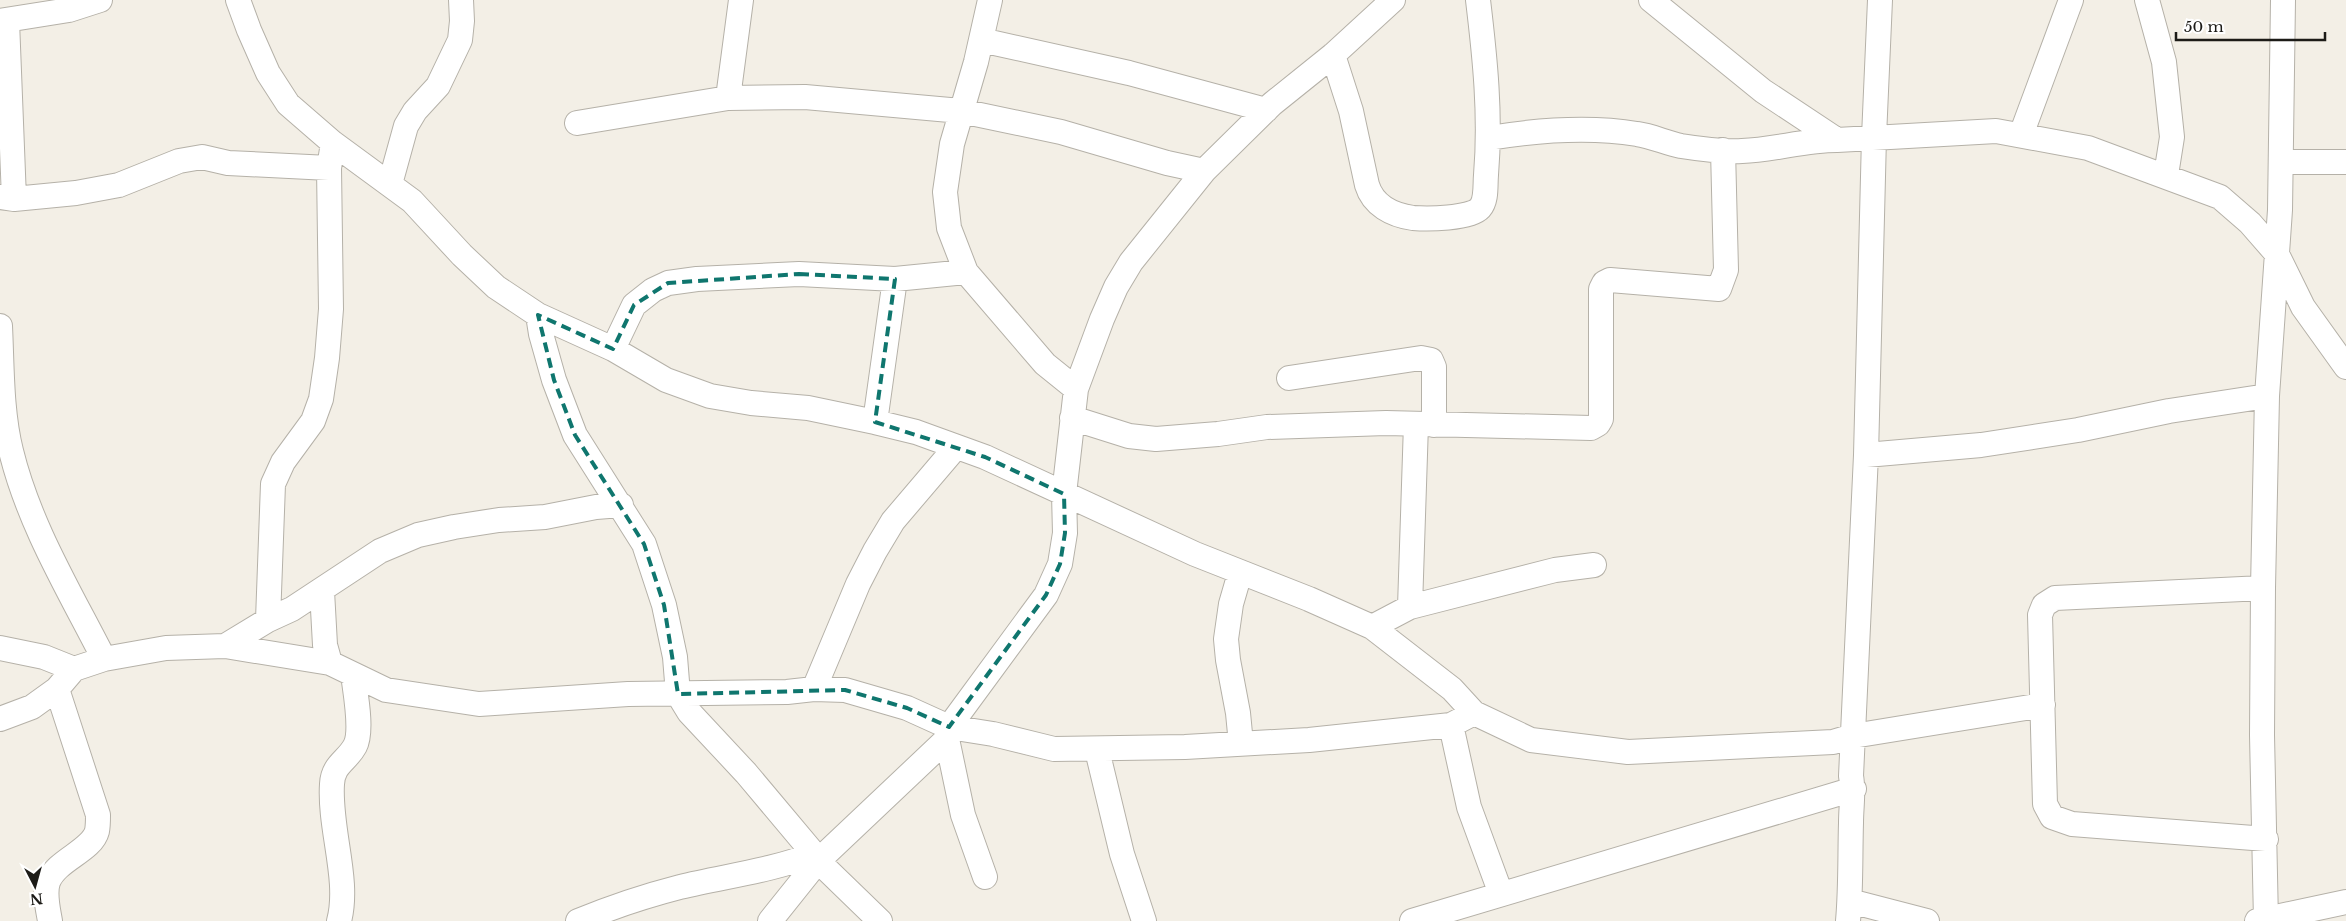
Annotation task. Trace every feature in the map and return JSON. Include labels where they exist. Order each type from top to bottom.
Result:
[{"type":"street","points":[[100,0],[70,10],[4,21],[7,198],[76,193],[119,184],[179,161],[202,157],[228,163],[328,168]]},
{"type":"street","points":[[238,0],[268,73],[288,104],[333,143],[412,201],[462,255],[496,287],[538,315],[613,349],[666,380],[710,396],[751,403],[808,408],[875,422],[916,432],[985,457],[1240,573],[1309,599],[1372,627],[1452,689],[1474,713],[1531,740],[1628,752],[1833,742],[1853,736],[2043,705]]},
{"type":"street","points":[[390,184],[406,126],[415,111],[438,86],[460,40],[462,21],[461,0]]},
{"type":"street","points":[[728,98],[742,0]]},
{"type":"street","points":[[990,0],[981,40],[952,144],[945,192],[949,228],[966,272],[1045,364],[1076,389]]},
{"type":"street","points":[[770,921],[816,858],[948,733],[1046,595],[1060,564],[1064,541],[1064,494],[1076,389],[1116,287],[1131,262],[1204,171],[1266,110],[1333,55],[1393,0]]},
{"type":"street","points":[[1333,55],[1350,111],[1370,196],[1385,208],[1403,216],[1424,219],[1468,215],[1479,209],[1484,198],[1489,138],[1484,46],[1478,0]]},
{"type":"street","points":[[1651,0],[1763,92],[1837,140]]},
{"type":"street","points":[[1880,0],[1874,137],[1866,455],[1851,776],[1854,789],[1849,911],[1927,921]]},
{"type":"street","points":[[2021,135],[2071,0]]},
{"type":"street","points":[[2147,0],[2164,62],[2172,137],[2166,175]]},
{"type":"street","points":[[2283,0],[2281,162],[2277,254],[2267,396],[2263,588],[2262,735],[2266,840],[2263,920],[2346,902]]},
{"type":"street","points":[[981,40],[1129,73],[1266,110]]},
{"type":"street","points":[[577,124],[728,98],[805,97],[961,111],[1061,132],[1167,163],[1204,171]]},
{"type":"street","points":[[1489,138],[1569,130],[1605,131],[1638,134],[1682,146],[1742,151],[1817,140],[1996,131],[2088,148],[2166,175],[2220,197],[2250,223],[2277,254],[2303,307],[2346,368]]},
{"type":"street","points":[[268,620],[273,484],[283,462],[314,421],[321,399],[327,358],[331,309],[328,168],[333,143]]},
{"type":"street","points":[[1072,418],[1129,436],[1156,438],[1218,434],[1267,428],[1386,423],[1591,428],[1598,424],[1601,418],[1601,289],[1604,284],[1610,280],[1719,289],[1726,270],[1722,150]]},
{"type":"street","points":[[2281,162],[2346,162]]},
{"type":"street","points":[[613,349],[634,305],[653,290],[668,283],[697,279],[799,274],[895,279],[966,272]]},
{"type":"street","points":[[875,422],[895,279]]},
{"type":"street","points":[[538,315],[541,334],[564,410],[575,435],[644,544],[662,597],[675,657],[678,694],[689,712],[751,779],[816,858],[880,921]]},
{"type":"street","points":[[0,326],[4,400],[10,450],[44,542],[104,659]]},
{"type":"street","points":[[1289,378],[1421,358],[1431,360],[1434,367],[1411,533],[1410,607]]},
{"type":"street","points":[[1866,455],[1981,445],[2078,430],[2169,411],[2267,396]]},
{"type":"street","points":[[814,689],[858,584],[893,521],[956,447]]},
{"type":"street","points":[[225,646],[322,591],[345,573],[380,551],[418,535],[454,526],[499,520],[545,517],[596,507],[621,505]]},
{"type":"street","points":[[1372,627],[1410,607],[1554,570],[1594,565]]},
{"type":"street","points":[[1240,573],[1226,639],[1241,744]]},
{"type":"street","points":[[2263,588],[2055,598],[2044,605],[2040,615],[2045,804],[2052,816],[2072,824],[2266,840]]},
{"type":"street","points":[[322,591],[325,645],[330,663]]},
{"type":"street","points":[[0,720],[32,707],[57,690],[74,669],[104,659],[166,648],[225,646],[330,663],[386,690],[479,704],[628,694],[678,694],[726,691],[787,692],[814,689],[844,690],[907,708],[948,733],[993,734],[1054,749],[1097,750],[1309,740],[1451,725],[1474,713]]},
{"type":"street","points":[[0,648],[44,657],[74,669]]},
{"type":"street","points":[[339,921],[343,889],[332,820],[332,782],[338,765],[355,746],[358,729],[354,674]]},
{"type":"street","points":[[50,921],[46,896],[48,882],[67,860],[90,842],[97,832],[98,815],[57,690]]},
{"type":"street","points":[[1451,725],[1469,807],[1501,894]]},
{"type":"street","points":[[948,733],[963,816],[985,877]]},
{"type":"street","points":[[1097,750],[1122,854],[1144,921]]},
{"type":"street","points":[[1412,921],[1854,789]]},
{"type":"street","points":[[578,921],[621,903],[681,887],[816,858]]},
{"type":"highlighted area","points":[[799,274],[895,279],[875,422],[985,457],[1064,494],[1065,533],[1060,564],[1046,595],[1025,625],[949,727],[907,708],[845,690],[678,694],[664,605],[644,544],[575,435],[554,380],[538,315],[613,349],[634,305],[668,283]]}]
